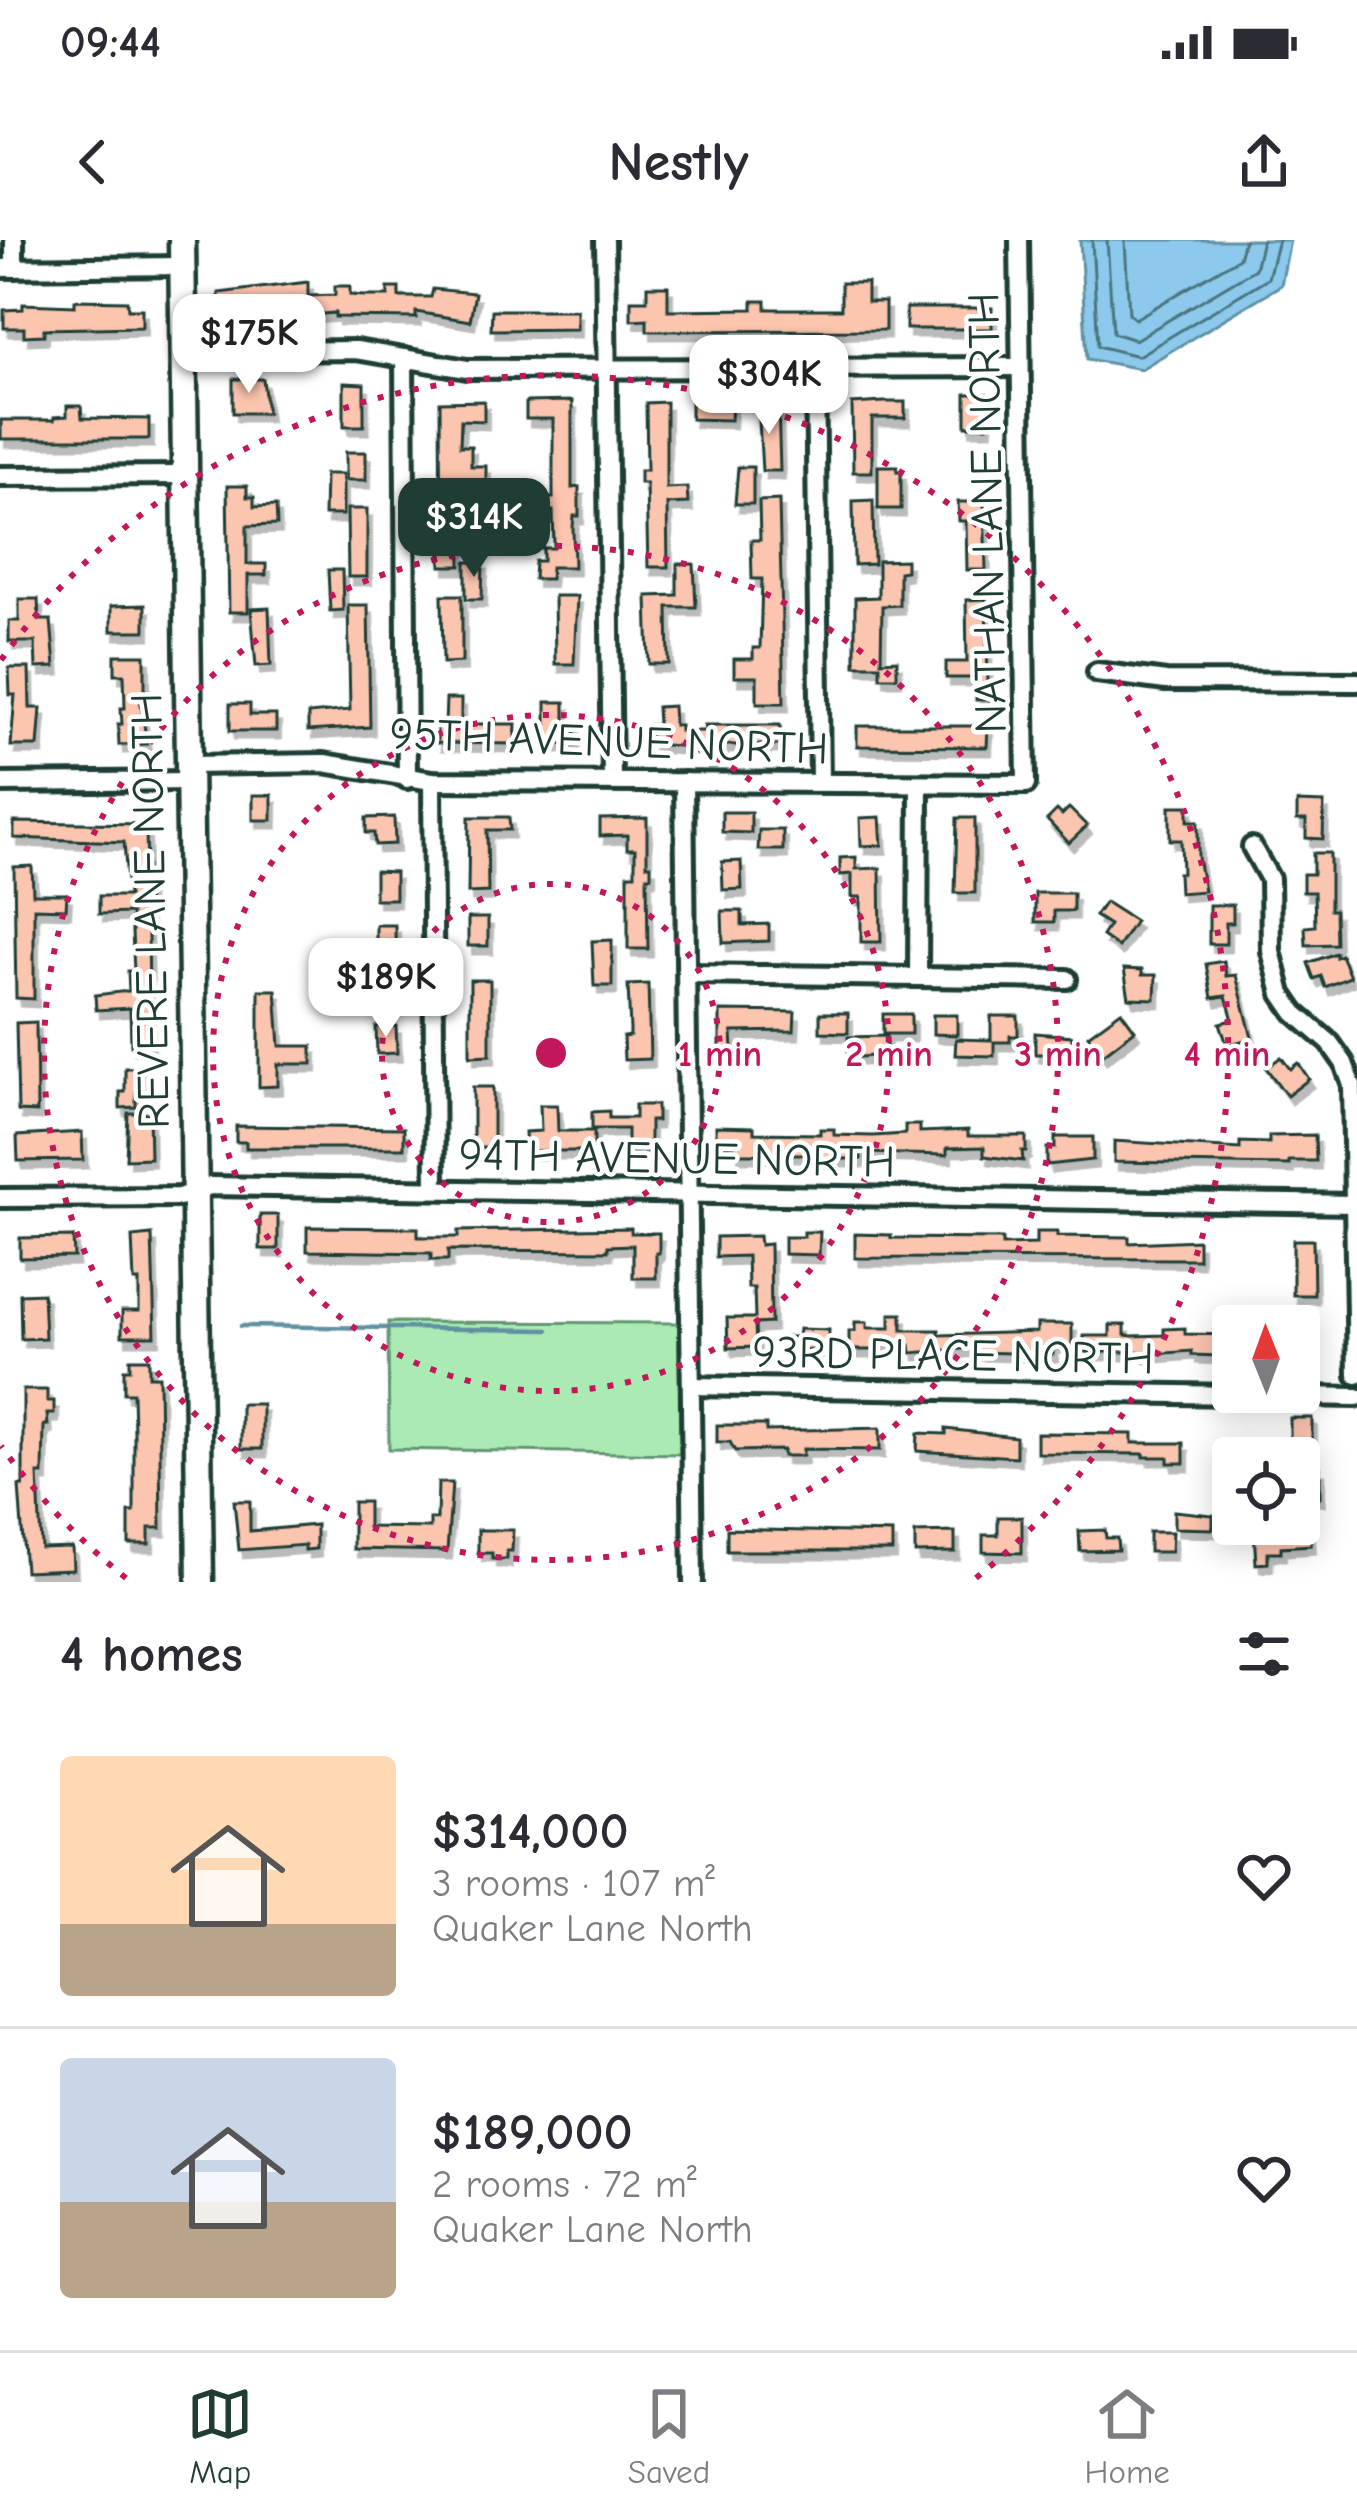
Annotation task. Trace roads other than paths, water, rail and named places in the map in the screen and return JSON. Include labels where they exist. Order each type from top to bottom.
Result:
[{"type":"street","points":[[14,240],[7,268],[182,266]]},
{"type":"street","name":"REVERE LANE NORTH","points":[[182,240],[200,1582]]},
{"type":"street","points":[[605,240],[613,781]]},
{"type":"street","name":"NATHAN LANE NORTH","points":[[1019,240],[1026,784]]},
{"type":"street","points":[[184,352],[356,350],[467,369],[1020,367]]},
{"type":"street","points":[[404,358],[407,779]]},
{"type":"street","points":[[815,368],[820,782]]},
{"type":"street","points":[[0,476],[185,475]]},
{"type":"street","points":[[1097,672],[1166,681],[1357,682]]},
{"type":"street","name":"95TH AVENUE NORTH","points":[[0,783],[324,763],[432,781],[1026,784]]},
{"type":"street","points":[[432,781],[435,1189]]},
{"type":"street","points":[[684,782],[693,1582]]},
{"type":"street","points":[[918,976],[919,784]]},
{"type":"street","points":[[1252,847],[1270,879],[1271,951],[1282,994],[1330,1043],[1352,1085],[1357,1376]]},
{"type":"street","points":[[688,974],[1067,980]]},
{"type":"street","name":"94TH AVENUE NORTH","points":[[0,1198],[179,1197],[210,1186],[1355,1204]]},
{"type":"street","name":"93RD PLACE NORTH","points":[[692,1386],[1357,1397]]},
{"type":"water","points":[[1080,240],[1290,240],[1281,285],[1141,369],[1087,359]]},
{"type":"waterway","points":[[241,1326],[548,1330]]}]
